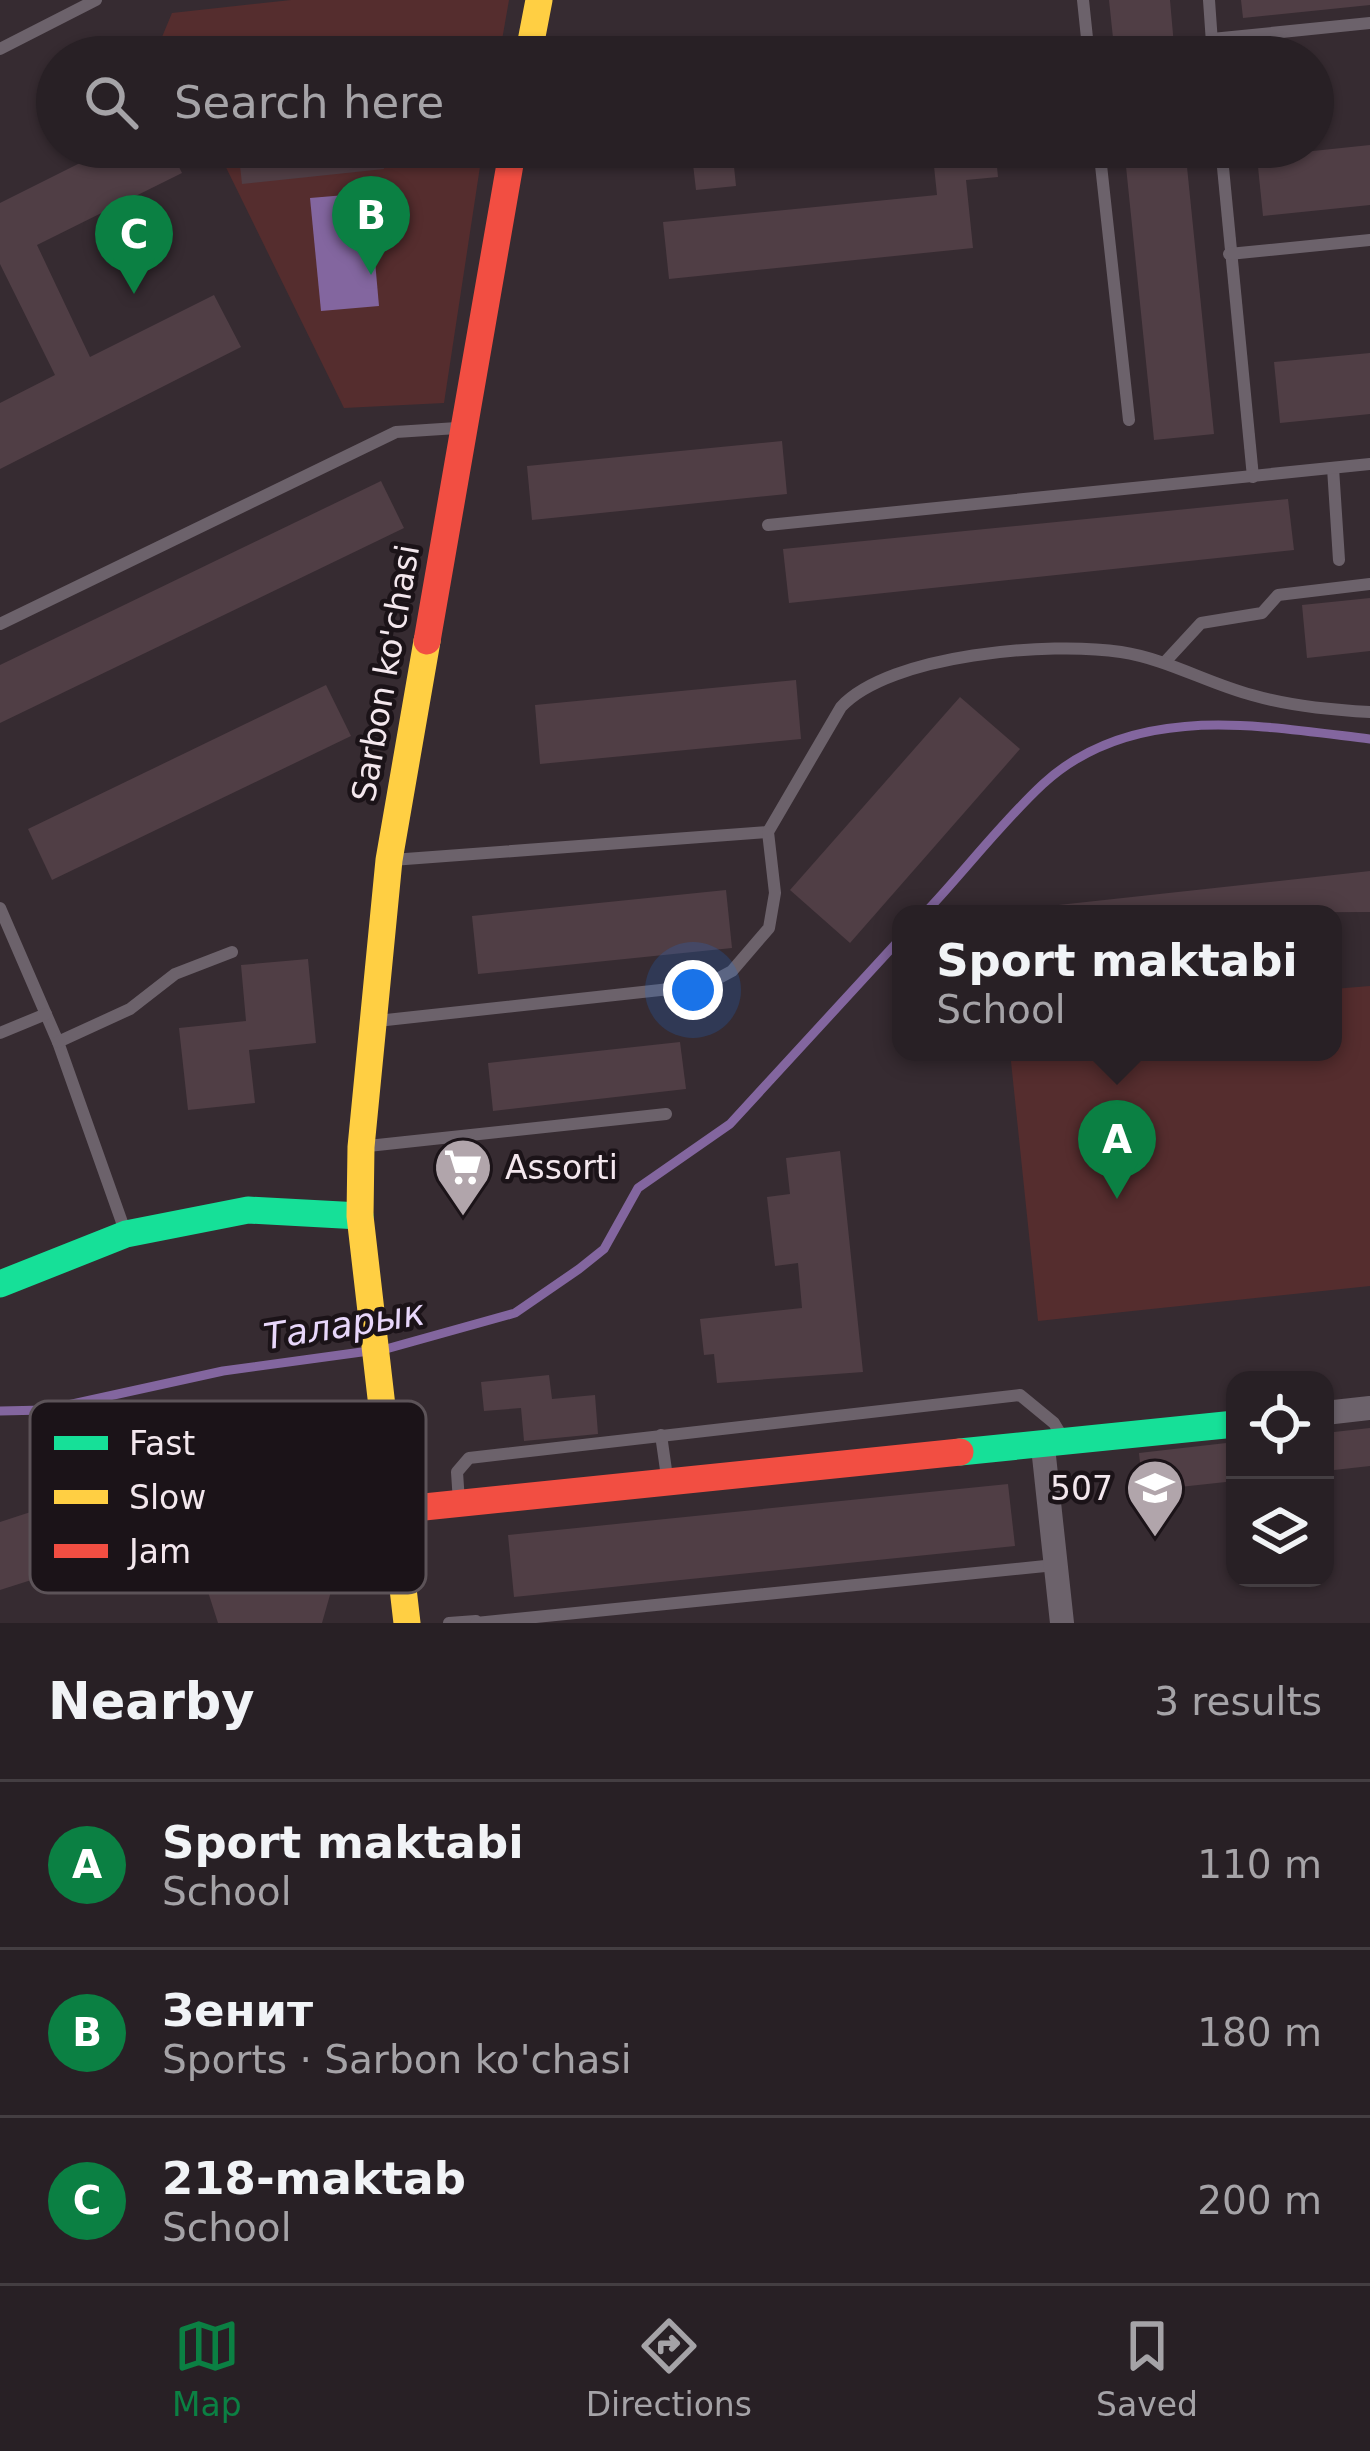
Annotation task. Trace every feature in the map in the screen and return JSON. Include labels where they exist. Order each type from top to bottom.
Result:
[{"type":"street","points":[[532,36],[538,0]]},
{"type":"street","name":"Sarbon ko'chasi","points":[[383,1401],[360,1216],[372,1022],[389,860],[508,168]]},
{"type":"street","points":[[0,1284],[126,1234],[248,1210],[360,1216]]},
{"type":"street","points":[[1334,1412],[1370,1408]]},
{"type":"street","points":[[426,1508],[1226,1425]]},
{"type":"street","points":[[1055,1446],[1056,1564],[1062,1623]]},
{"type":"street","name":"Sarbon ko'chasi","points":[[404,1593],[407,1623]]},
{"type":"lane","points":[[0,49],[96,0]]},
{"type":"lane","points":[[1083,0],[1087,36]]},
{"type":"lane","points":[[1209,0],[1212,36]]},
{"type":"lane","points":[[1240,36],[1370,22]]},
{"type":"lane","points":[[1101,168],[1130,420]]},
{"type":"lane","points":[[1223,168],[1253,477]]},
{"type":"lane","points":[[1229,254],[1370,240]]},
{"type":"lane","points":[[0,624],[396,432],[465,428]]},
{"type":"lane","points":[[768,525],[1370,464]]},
{"type":"lane","points":[[1333,468],[1339,560]]},
{"type":"lane","points":[[1165,662],[1201,622],[1262,613],[1277,595],[1370,584]]},
{"type":"lane","points":[[372,1022],[706,985],[732,971],[769,928],[775,893],[768,832],[841,707],[856,690],[887,674],[1036,651],[1121,652],[1165,662],[1251,695],[1370,712]]},
{"type":"lane","points":[[389,860],[768,832]]},
{"type":"lane","points":[[0,908],[58,1042],[126,1234]]},
{"type":"lane","points":[[58,1042],[130,1009],[175,974],[232,952]]},
{"type":"lane","points":[[0,1034],[46,1014]]},
{"type":"lane","points":[[361,1147],[666,1114]]},
{"type":"lane","points":[[460,1505],[457,1472],[469,1458],[1020,1396],[1054,1423],[1055,1446]]},
{"type":"lane","points":[[661,1435],[668,1484]]},
{"type":"lane","points":[[449,1623],[605,1616],[1056,1564]]},
{"type":"shaded area","points":[[291,0],[509,0],[503,36],[162,36],[172,13]]},
{"type":"shaded area","points":[[226,168],[480,168],[444,403],[344,408]]},
{"type":"shaded area","points":[[369,193],[379,306],[321,311],[310,198]]},
{"type":"shaded area","points":[[1370,986],[1370,1286],[1038,1321],[1011,1061],[1342,1061],[1342,988]]},
{"type":"building","points":[[1109,0],[1170,0],[1173,36],[1113,36]]},
{"type":"building","points":[[1241,0],[1370,0],[1370,5],[1243,18]]},
{"type":"building","points":[[1370,145],[1370,205],[1263,216],[1258,168],[1334,168],[1334,149]]},
{"type":"building","points":[[70,168],[180,168],[182,173],[37,245],[90,357],[214,295],[241,347],[0,469],[0,403],[55,375],[0,264],[0,203]]},
{"type":"building","points":[[240,168],[384,168],[384,169],[242,184]]},
{"type":"building","points":[[693,168],[734,168],[736,186],[696,190]]},
{"type":"building","points":[[934,168],[997,168],[998,177],[966,180],[973,248],[669,279],[663,222],[937,195]]},
{"type":"building","points":[[1126,168],[1187,168],[1214,434],[1154,440]]},
{"type":"building","points":[[1370,353],[1370,414],[1280,423],[1274,362]]},
{"type":"building","points":[[782,441],[787,494],[532,520],[527,466]]},
{"type":"building","points":[[381,481],[404,528],[0,723],[0,665]]},
{"type":"building","points":[[1288,499],[1294,550],[789,603],[783,549]]},
{"type":"building","points":[[1370,598],[1370,651],[1307,658],[1302,605]]},
{"type":"building","points":[[796,680],[801,739],[540,764],[535,705]]},
{"type":"building","points":[[326,685],[351,736],[52,880],[28,829]]},
{"type":"building","points":[[960,697],[1020,749],[850,943],[790,890]]},
{"type":"building","points":[[1370,871],[1370,912],[1342,912],[1342,905],[1058,905]]},
{"type":"building","points":[[726,890],[732,948],[478,974],[472,916]]},
{"type":"building","points":[[308,959],[316,1043],[249,1050],[255,1103],[188,1110],[179,1028],[246,1021],[241,965]]},
{"type":"building","points":[[680,1042],[686,1089],[493,1111],[488,1063]]},
{"type":"building","points":[[840,1151],[863,1372],[717,1383],[714,1354],[704,1355],[700,1319],[802,1308],[798,1263],[775,1266],[767,1197],[790,1194],[786,1158]]},
{"type":"building","points":[[549,1375],[552,1399],[595,1395],[598,1434],[524,1441],[521,1408],[484,1411],[481,1382]]},
{"type":"building","points":[[1370,1428],[1370,1466],[1334,1470],[1334,1432]]},
{"type":"building","points":[[1226,1443],[1226,1482],[1143,1491],[1139,1453]]},
{"type":"building","points":[[1008,1484],[1015,1546],[514,1597],[508,1535]]},
{"type":"building","points":[[30,1512],[30,1580],[0,1590],[0,1522]]},
{"type":"building","points":[[208,1593],[331,1593],[322,1623],[218,1623]]},
{"type":"waterway","name":"Таларык","points":[[932,905],[1043,784],[1078,758],[1117,740],[1199,726],[1286,729],[1370,739]]},
{"type":"waterway","name":"Таларык","points":[[386,1349],[515,1313],[579,1269],[604,1249],[638,1188],[730,1124],[892,948]]},
{"type":"waterway","name":"Таларык","points":[[86,1401],[223,1371],[369,1351]]},
{"type":"waterway","name":"Таларык","points":[[0,1411],[30,1410]]},
{"type":"traffic: fast","points":[[0,1284],[126,1234],[248,1210],[360,1216]]},
{"type":"traffic: fast","points":[[960,1452],[1226,1425]]},
{"type":"traffic: slow","points":[[532,36],[539,0]]},
{"type":"traffic: slow","points":[[381,1401],[360,1216],[361,1147],[389,860],[427,641]]},
{"type":"traffic: slow","points":[[404,1593],[407,1623]]},
{"type":"traffic: jam","points":[[427,641],[509,168]]},
{"type":"traffic: jam","points":[[426,1507],[960,1452]]},
{"type":"place","name":"Зенит","points":[[371,275]]},
{"type":"place","name":"218-maktab","points":[[134,294]]},
{"type":"place","name":"Sport maktabi","points":[[1117,1199]]},
{"type":"place","name":"Assorti","points":[[463,1218]]},
{"type":"place","name":"507","points":[[1155,1539]]}]
